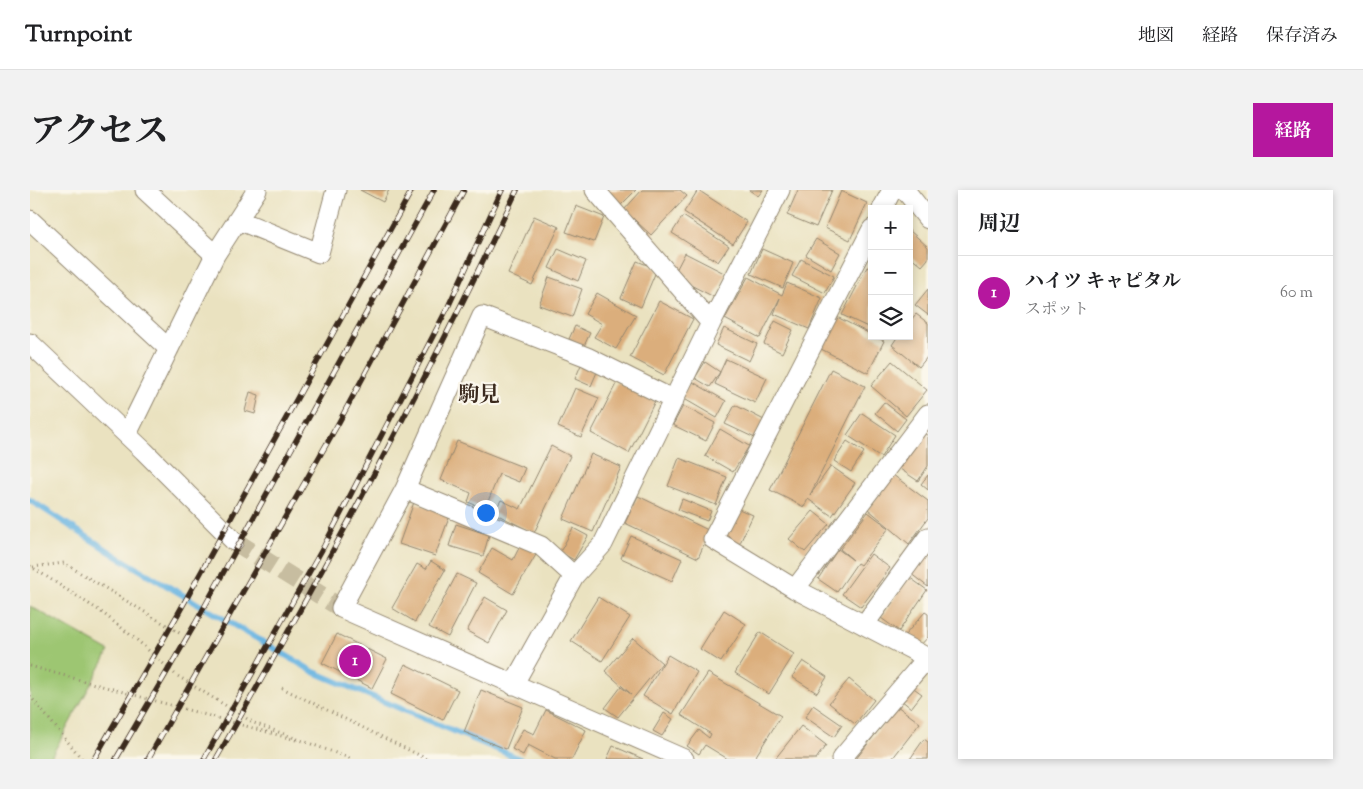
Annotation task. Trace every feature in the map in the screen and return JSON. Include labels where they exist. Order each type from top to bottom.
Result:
[{"type":"street","points":[[145,190],[215,255]]},
{"type":"street","points":[[127,434],[215,255],[257,190]]},
{"type":"street","points":[[238,220],[319,253],[336,190]]},
{"type":"street","points":[[595,190],[711,323]]},
{"type":"street","points":[[513,685],[574,576],[602,544],[711,323],[780,190]]},
{"type":"street","points":[[884,205],[892,190]]},
{"type":"street","points":[[905,190],[928,219]]},
{"type":"street","points":[[30,220],[169,349]]},
{"type":"street","points":[[842,759],[928,658],[794,589],[713,539],[868,237]]},
{"type":"street","points":[[674,400],[587,357],[482,316],[405,489],[341,608],[684,759]]},
{"type":"street","points":[[30,343],[127,434],[234,541]]},
{"type":"street","points":[[794,589],[928,414]]},
{"type":"street","points":[[405,489],[541,546],[574,576]]},
{"type":"street","points":[[864,625],[928,537]]},
{"type":"path","points":[[31,567],[64,563],[181,634]]},
{"type":"path","points":[[31,567],[100,611],[137,640],[176,675],[254,723],[321,746],[352,759]]},
{"type":"path","points":[[30,666],[321,746]]},
{"type":"path","points":[[282,688],[427,759]]},
{"type":"path","points":[[30,696],[82,759]]},
{"type":"green space","points":[[30,606],[109,651],[50,759],[30,759]]},
{"type":"building","points":[[360,190],[389,190],[383,202]]},
{"type":"building","points":[[605,190],[636,190],[620,206]]},
{"type":"building","points":[[642,190],[680,190],[687,196],[651,235],[624,210]]},
{"type":"building","points":[[698,190],[747,222],[733,244],[684,212]]},
{"type":"building","points":[[749,190],[763,190],[758,196]]},
{"type":"building","points":[[798,190],[832,190],[816,227],[787,215]]},
{"type":"building","points":[[841,191],[867,203],[850,240],[825,228]]},
{"type":"building","points":[[576,206],[604,217],[594,242],[566,232]]},
{"type":"building","points":[[534,216],[559,227],[532,285],[508,274]]},
{"type":"building","points":[[683,216],[729,246],[718,262],[672,233]]},
{"type":"building","points":[[913,234],[928,247],[928,259],[922,266],[913,258]]},
{"type":"building","points":[[816,239],[840,253],[831,270],[806,255]]},
{"type":"building","points":[[558,249],[586,261],[578,281],[549,268]]},
{"type":"building","points":[[762,249],[793,263],[783,288],[751,274]]},
{"type":"building","points":[[685,253],[726,274],[714,297],[673,276]]},
{"type":"building","points":[[801,259],[834,276],[825,293],[792,276]]},
{"type":"building","points":[[637,261],[657,269],[641,307],[621,298]]},
{"type":"building","points":[[867,267],[868,267],[868,327],[842,315]]},
{"type":"building","points":[[549,277],[582,289],[572,317],[539,305]]},
{"type":"building","points":[[748,277],[782,295],[787,283],[822,298],[809,329],[774,314],[780,298],[760,338],[725,319]]},
{"type":"building","points":[[928,289],[928,315],[915,305]]},
{"type":"building","points":[[597,293],[636,315],[616,349],[594,337],[602,324],[585,314]]},
{"type":"building","points":[[659,301],[693,319],[664,375],[630,357]]},
{"type":"building","points":[[916,314],[928,323],[928,356],[919,367],[892,345],[895,340],[913,340],[913,317]]},
{"type":"building","points":[[837,317],[868,333],[868,340],[884,341],[868,373],[821,349]]},
{"type":"building","points":[[775,321],[793,330],[782,353],[764,344]]},
{"type":"building","points":[[575,326],[590,333],[584,346],[569,339]]},
{"type":"building","points":[[724,328],[757,344],[749,361],[716,345]]},
{"type":"building","points":[[726,359],[767,378],[755,403],[715,384]]},
{"type":"building","points":[[892,361],[927,390],[906,416],[871,386]]},
{"type":"building","points":[[705,362],[720,372],[710,387],[695,378]]},
{"type":"building","points":[[581,365],[597,372],[591,386],[575,379]]},
{"type":"building","points":[[831,369],[865,386],[810,495],[831,466],[855,483],[832,516],[808,499],[804,507],[770,490]]},
{"type":"building","points":[[691,381],[726,401],[717,418],[681,397]]},
{"type":"building","points":[[617,382],[655,401],[629,453],[591,433]]},
{"type":"building","points":[[575,388],[599,398],[581,437],[558,427]]},
{"type":"building","points":[[250,392],[259,395],[255,414],[245,411]]},
{"type":"building","points":[[884,402],[906,419],[897,431],[875,413]]},
{"type":"building","points":[[735,405],[764,420],[755,438],[725,424]]},
{"type":"building","points":[[683,406],[715,423],[706,441],[673,425]]},
{"type":"building","points":[[862,413],[895,435],[881,457],[847,435]]},
{"type":"building","points":[[720,429],[749,446],[733,472],[705,456]]},
{"type":"building","points":[[924,433],[928,436],[928,466],[918,481],[900,469]]},
{"type":"building","points":[[457,441],[525,468],[519,482],[499,474],[485,509],[468,502],[471,493],[441,480]]},
{"type":"building","points":[[847,441],[864,452],[851,472],[834,461]]},
{"type":"building","points":[[551,446],[570,456],[534,533],[494,513],[501,500],[520,509]]},
{"type":"building","points":[[591,454],[621,467],[593,532],[563,519]]},
{"type":"building","points":[[679,458],[727,477],[716,505],[668,486]]},
{"type":"building","points":[[893,475],[928,501],[928,518],[909,544],[868,509]]},
{"type":"building","points":[[928,475],[928,490],[921,484]]},
{"type":"building","points":[[638,496],[710,531],[698,558],[625,523]]},
{"type":"building","points":[[682,499],[711,511],[707,521],[678,510]]},
{"type":"building","points":[[414,502],[450,515],[435,556],[399,544]]},
{"type":"building","points":[[734,507],[753,515],[739,545],[721,537]]},
{"type":"building","points":[[813,511],[829,524],[805,552],[789,539]]},
{"type":"building","points":[[868,512],[889,528],[860,565],[857,563],[837,592],[818,579],[838,549],[853,560],[840,549]]},
{"type":"building","points":[[456,524],[489,535],[483,556],[449,546]]},
{"type":"building","points":[[573,528],[588,536],[574,560],[560,552]]},
{"type":"building","points":[[631,536],[682,559],[672,581],[621,558]]},
{"type":"building","points":[[521,544],[537,553],[513,594],[478,573],[492,548],[513,560]]},
{"type":"building","points":[[928,552],[928,587],[910,573]]},
{"type":"building","points":[[871,554],[890,568],[861,607],[842,594]]},
{"type":"building","points":[[431,561],[445,570],[415,622],[392,608],[417,564],[426,569]]},
{"type":"building","points":[[457,574],[476,583],[448,637],[429,627]]},
{"type":"building","points":[[909,577],[927,590],[899,631],[881,618]]},
{"type":"building","points":[[485,597],[507,610],[489,643],[467,631]]},
{"type":"building","points":[[598,597],[630,617],[602,661],[571,641]]},
{"type":"building","points":[[724,610],[746,624],[721,662],[700,649]]},
{"type":"building","points":[[925,612],[928,614],[928,637],[919,647],[905,635]]},
{"type":"building","points":[[760,632],[794,654],[769,694],[735,673]]},
{"type":"building","points":[[337,634],[387,659],[372,688],[322,663]]},
{"type":"building","points":[[633,638],[662,663],[618,717],[605,708],[621,687],[631,694],[605,671]]},
{"type":"building","points":[[668,655],[697,672],[673,714],[643,696]]},
{"type":"building","points":[[803,661],[827,677],[817,693],[792,677]]},
{"type":"building","points":[[405,664],[458,690],[443,720],[391,694]]},
{"type":"building","points":[[708,673],[781,716],[754,759],[728,759],[705,745],[699,754],[687,746],[699,730],[709,738],[711,734],[681,715]]},
{"type":"building","points":[[849,679],[874,700],[855,724],[829,703]]},
{"type":"building","points":[[911,686],[922,694],[911,708],[901,700]]},
{"type":"building","points":[[481,690],[523,707],[506,749],[464,732]]},
{"type":"building","points":[[813,705],[842,725],[834,737],[805,717]]},
{"type":"building","points":[[897,706],[920,723],[892,759],[856,759]]},
{"type":"building","points":[[546,710],[586,730],[572,759],[555,759],[528,745],[523,755],[512,749],[523,729],[534,734]]},
{"type":"building","points":[[664,713],[673,719],[662,736],[653,731]]},
{"type":"building","points":[[801,726],[826,745],[816,759],[775,759]]},
{"type":"building","points":[[924,739],[928,742],[928,759],[910,759]]},
{"type":"building","points":[[613,746],[643,759],[607,759]]},
{"type":"waterway","points":[[30,500],[118,557],[314,672],[520,759]]},
{"type":"tunnel","points":[[234,541],[341,608]]},
{"type":"railway","points":[[94,759],[178,614],[412,190]]},
{"type":"railway","points":[[116,759],[195,624],[434,190]]},
{"type":"railway","points":[[148,759],[339,422],[464,190]]},
{"type":"railway","points":[[204,759],[324,546],[448,307],[502,190]]},
{"type":"railway","points":[[216,759],[295,619],[410,406],[517,190]]},
{"type":"place","name":"ハイツ キャピタル","points":[[355,661]]},
{"type":"district","name":"駒見","points":[[479,394]]}]
